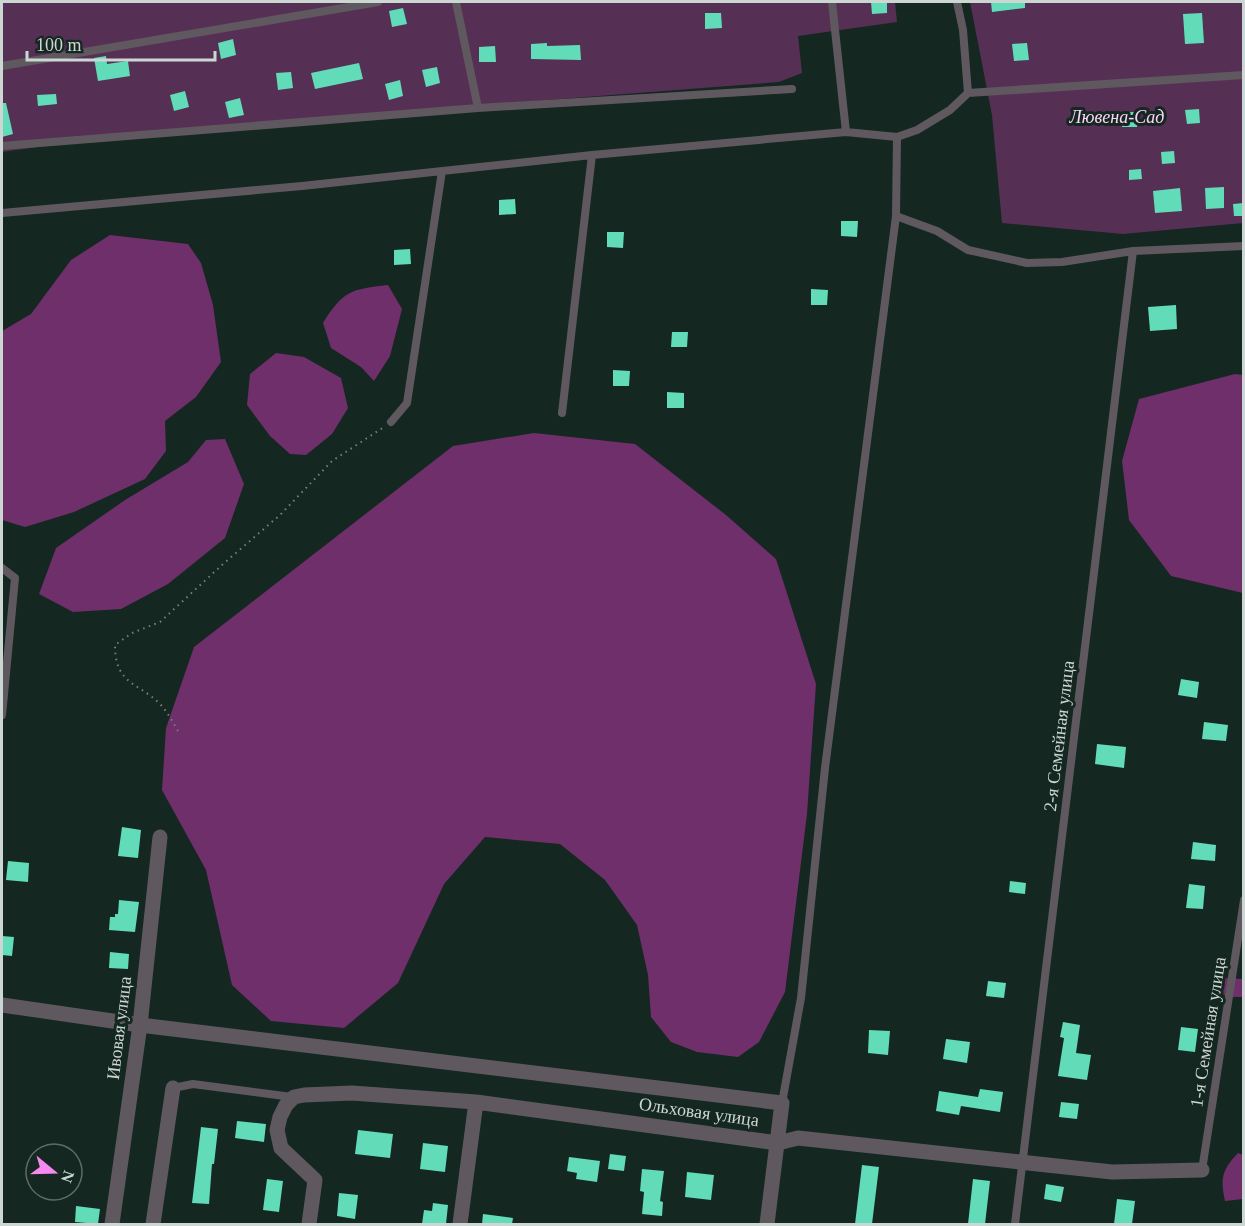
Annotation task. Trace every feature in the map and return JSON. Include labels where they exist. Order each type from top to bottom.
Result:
[{"type":"street","name":"Ивовая улица","points":[[112,1224],[140,1025],[160,837]]},
{"type":"street","points":[[2,1005],[140,1025],[782,1103],[767,1224]]},
{"type":"street","points":[[153,1224],[173,1088]]},
{"type":"street","name":"Ольховая улица","points":[[294,1097],[352,1094],[476,1102],[778,1143],[798,1138],[1112,1172],[1202,1170]]},
{"type":"street","points":[[294,1097],[286,1105],[277,1130],[281,1148],[315,1180],[309,1224]]},
{"type":"street","points":[[460,1224],[476,1102]]},
{"type":"lane","points":[[2,66],[378,2]]},
{"type":"lane","points":[[456,2],[478,108]]},
{"type":"lane","points":[[832,2],[846,132]]},
{"type":"lane","points":[[957,2],[963,30],[968,93]]},
{"type":"lane","points":[[2,213],[846,132],[897,137],[917,130],[950,111],[968,93],[1244,75]]},
{"type":"lane","points":[[2,146],[478,108],[792,89]]},
{"type":"lane","points":[[782,1103],[801,998],[825,768],[896,216],[897,137]]},
{"type":"lane","points":[[562,413],[592,155]]},
{"type":"lane","points":[[391,422],[407,403],[442,171]]},
{"type":"lane","points":[[896,216],[937,231],[968,250],[1027,263],[1062,262],[1132,251],[1244,246]]},
{"type":"lane","name":"2-я Семейная улица","points":[[1015,1224],[1132,251]]},
{"type":"lane","points":[[2,568],[15,578],[2,715]]},
{"type":"lane","name":"1-я Семейная улица","points":[[1202,1170],[1244,900]]},
{"type":"lane","points":[[173,1088],[193,1084],[294,1097]]},
{"type":"path","points":[[178,731],[158,702],[123,676],[115,658],[115,645],[132,633],[160,622],[280,515],[332,462],[391,422]]},
{"type":"green space","points":[[2,2],[895,2],[897,22],[798,36],[802,73],[779,82],[150,131],[2,152]]},
{"type":"green space","name":"Лювена-Сад","points":[[970,2],[1243,2],[1243,223],[1123,234],[1002,223],[992,115]]},
{"type":"shaded area","points":[[110,235],[188,244],[201,263],[213,305],[221,362],[196,397],[165,421],[166,451],[145,479],[74,512],[25,527],[2,520],[2,331],[31,314],[71,260]]},
{"type":"shaded area","points":[[388,285],[402,309],[390,356],[374,381],[361,367],[331,348],[323,323],[336,304],[349,294],[356,290]]},
{"type":"shaded area","points":[[276,353],[304,357],[341,378],[348,408],[332,434],[306,455],[290,454],[270,436],[247,405],[250,374]]},
{"type":"shaded area","points":[[1235,374],[1244,375],[1243,593],[1171,576],[1129,520],[1122,461],[1139,399]]},
{"type":"shaded area","points":[[534,433],[635,444],[726,515],[776,559],[816,684],[807,814],[785,992],[759,1042],[738,1057],[697,1052],[671,1042],[651,1017],[648,975],[637,925],[605,880],[560,844],[485,837],[444,884],[398,983],[344,1028],[271,1021],[232,985],[206,870],[162,790],[166,728],[194,647],[453,446]]},
{"type":"shaded area","points":[[225,439],[244,484],[225,538],[168,584],[121,609],[73,612],[39,594],[56,548],[125,500],[188,462],[206,440]]},
{"type":"shaded area","points":[[1223,978],[1243,979],[1243,997],[1228,997],[1219,992]]},
{"type":"shaded area","points":[[1238,1153],[1243,1155],[1243,1199],[1225,1201],[1224,1175]]},
{"type":"building","points":[[871,2],[887,2],[887,13],[872,14]]},
{"type":"building","points":[[991,2],[1025,2],[1025,8],[992,12]]},
{"type":"building","points":[[403,8],[407,24],[392,27],[389,11]]},
{"type":"building","points":[[705,13],[721,13],[722,28],[705,29]]},
{"type":"building","points":[[1202,13],[1204,43],[1185,44],[1183,14]]},
{"type":"building","points":[[233,39],[236,55],[221,59],[218,43]]},
{"type":"building","points":[[547,43],[547,46],[580,45],[581,60],[531,59],[531,44]]},
{"type":"building","points":[[1027,43],[1029,60],[1014,61],[1012,44]]},
{"type":"building","points":[[495,46],[496,62],[479,62],[479,47]]},
{"type":"building","points":[[106,56],[107,64],[128,61],[130,76],[98,81],[94,58]]},
{"type":"building","points":[[359,63],[363,79],[315,89],[311,73]]},
{"type":"building","points":[[437,67],[440,83],[426,87],[422,70]]},
{"type":"building","points":[[291,72],[293,88],[278,90],[276,73]]},
{"type":"building","points":[[400,80],[403,96],[389,100],[385,84]]},
{"type":"building","points":[[185,91],[189,107],[174,111],[170,95]]},
{"type":"building","points":[[56,94],[57,104],[38,106],[37,95]]},
{"type":"building","points":[[240,98],[244,115],[229,118],[225,102]]},
{"type":"building","points":[[2,103],[6,103],[13,134],[2,137]]},
{"type":"building","points":[[1199,109],[1200,123],[1187,124],[1185,110]]},
{"type":"building","points":[[1122,112],[1137,112],[1137,127],[1122,127]]},
{"type":"building","points":[[1174,151],[1175,163],[1162,164],[1161,152]]},
{"type":"building","points":[[1141,169],[1142,179],[1129,180],[1129,170]]},
{"type":"building","points":[[1224,187],[1224,208],[1206,209],[1205,188]]},
{"type":"building","points":[[1180,188],[1182,211],[1155,213],[1153,191]]},
{"type":"building","points":[[515,199],[516,214],[499,215],[499,200]]},
{"type":"building","points":[[1244,203],[1244,216],[1234,216],[1233,204]]},
{"type":"building","points":[[841,221],[858,221],[857,237],[841,236]]},
{"type":"building","points":[[607,232],[624,232],[623,248],[607,247]]},
{"type":"building","points":[[410,249],[411,264],[394,265],[394,250]]},
{"type":"building","points":[[811,289],[828,290],[827,305],[811,305]]},
{"type":"building","points":[[1176,305],[1177,329],[1150,331],[1148,307]]},
{"type":"building","points":[[672,332],[688,332],[687,347],[671,347]]},
{"type":"building","points":[[613,370],[630,371],[629,386],[613,386]]},
{"type":"building","points":[[667,392],[684,393],[684,408],[667,408]]},
{"type":"building","points":[[1181,679],[1199,682],[1197,698],[1178,695]]},
{"type":"building","points":[[1204,722],[1228,725],[1226,741],[1202,739]]},
{"type":"building","points":[[1097,744],[1126,747],[1124,768],[1095,764]]},
{"type":"building","points":[[122,827],[141,830],[138,858],[118,856]]},
{"type":"building","points":[[1193,842],[1216,845],[1215,861],[1191,859]]},
{"type":"building","points":[[8,861],[29,863],[28,882],[6,880]]},
{"type":"building","points":[[1010,881],[1026,883],[1025,894],[1009,892]]},
{"type":"building","points":[[1189,884],[1205,886],[1203,909],[1186,908]]},
{"type":"building","points":[[119,900],[139,902],[135,932],[109,930],[110,917],[118,914]]},
{"type":"building","points":[[2,936],[14,937],[12,956],[2,955]]},
{"type":"building","points":[[110,952],[129,954],[128,969],[109,968]]},
{"type":"building","points":[[988,981],[1006,983],[1004,998],[986,996]]},
{"type":"building","points":[[1063,1022],[1080,1025],[1076,1053],[1091,1055],[1087,1080],[1058,1076],[1064,1038],[1060,1037]]},
{"type":"building","points":[[1181,1027],[1198,1029],[1195,1052],[1178,1050]]},
{"type":"building","points":[[869,1030],[890,1031],[888,1055],[868,1053]]},
{"type":"building","points":[[946,1039],[970,1042],[967,1063],[943,1059]]},
{"type":"building","points":[[980,1089],[1003,1092],[1000,1112],[961,1106],[959,1115],[936,1111],[939,1091],[978,1097]]},
{"type":"building","points":[[1061,1102],[1079,1104],[1077,1119],[1059,1117]]},
{"type":"building","points":[[237,1121],[266,1124],[264,1142],[235,1138]]},
{"type":"building","points":[[201,1127],[218,1129],[209,1204],[192,1203]]},
{"type":"building","points":[[358,1130],[393,1134],[390,1158],[355,1154]]},
{"type":"building","points":[[423,1143],[448,1146],[445,1172],[420,1169]]},
{"type":"building","points":[[610,1154],[626,1156],[624,1171],[608,1169]]},
{"type":"building","points":[[569,1157],[600,1161],[597,1182],[576,1179],[577,1173],[567,1171]]},
{"type":"building","points":[[862,1165],[879,1167],[872,1224],[855,1224]]},
{"type":"building","points":[[642,1169],[664,1171],[660,1201],[663,1202],[662,1216],[642,1214],[644,1192],[640,1191]]},
{"type":"building","points":[[687,1172],[714,1175],[711,1200],[685,1197]]},
{"type":"building","points":[[267,1179],[283,1181],[279,1212],[263,1210]]},
{"type":"building","points":[[973,1179],[990,1181],[985,1224],[968,1224]]},
{"type":"building","points":[[1046,1184],[1064,1187],[1061,1202],[1044,1199]]},
{"type":"building","points":[[339,1193],[358,1195],[355,1219],[337,1216]]},
{"type":"building","points":[[1117,1199],[1135,1201],[1132,1224],[1114,1224]]},
{"type":"building","points":[[433,1203],[448,1205],[446,1224],[422,1224],[424,1210],[432,1211]]},
{"type":"building","points":[[76,1206],[100,1209],[98,1224],[75,1222]]},
{"type":"building","points":[[483,1214],[513,1218],[512,1224],[482,1224]]}]
